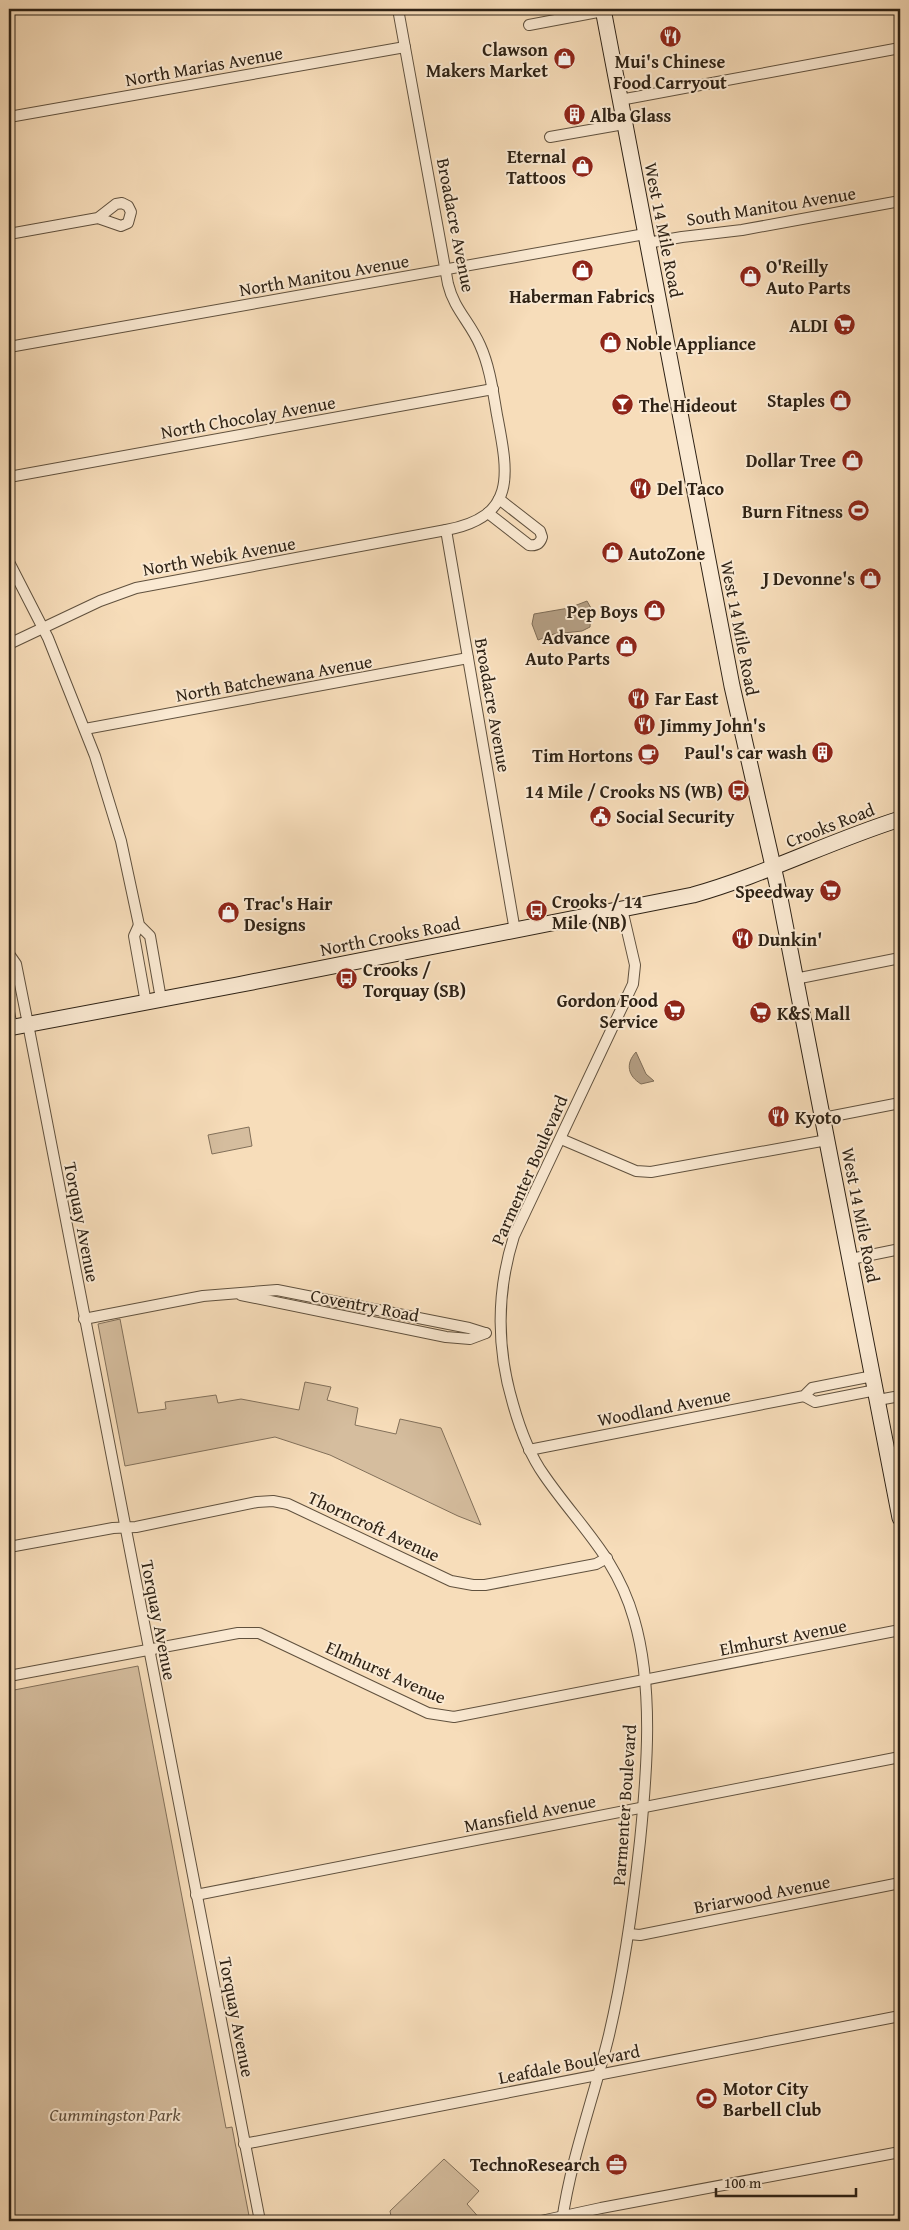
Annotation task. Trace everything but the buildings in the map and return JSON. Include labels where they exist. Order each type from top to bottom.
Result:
[{"type":"main road","name":"West 14 Mile Road","points":[[603,10],[732,686],[774,867],[900,1518]]},
{"type":"main road","name":"Crooks Road","points":[[774,867],[869,829],[900,819]]},
{"type":"main road","name":"North Crooks Road","points":[[10,1027],[162,1000],[622,909],[710,890],[774,867]]},
{"type":"street","name":"Broadacre Avenue","points":[[398,9],[446,270],[454,303],[480,344],[488,364],[506,462],[505,481],[499,499],[488,513],[473,523],[446,530],[515,931]]},
{"type":"street","points":[[529,25],[603,10]]},
{"type":"street","name":"North Marias Avenue","points":[[9,117],[405,47]]},
{"type":"street","points":[[620,100],[900,48]]},
{"type":"street","points":[[550,138],[624,124]]},
{"type":"street","name":"South Manitou Avenue","points":[[646,238],[682,237],[742,230],[900,201]]},
{"type":"street","points":[[9,234],[98,218]]},
{"type":"street","name":"North Manitou Avenue","points":[[9,347],[446,270],[646,238]]},
{"type":"street","name":"North Chocolay Avenue","points":[[9,478],[493,389]]},
{"type":"street","points":[[488,513],[529,545],[539,543],[542,537],[540,531],[499,499]]},
{"type":"street","name":"North Webik Avenue","points":[[9,644],[113,596],[136,588],[446,530]]},
{"type":"street","points":[[9,562],[43,628],[85,729],[121,841],[139,924],[150,936],[162,1000]]},
{"type":"street","name":"North Batchewana Avenue","points":[[85,729],[468,658]]},
{"type":"street","name":"Parmenter Boulevard","points":[[562,2219],[617,1999],[629,1934],[647,1757],[645,1681],[633,1616],[619,1579],[594,1538],[543,1474],[529,1450],[519,1424],[506,1378],[499,1332],[501,1293],[512,1243],[522,1217],[633,984],[635,965],[622,909]]},
{"type":"street","points":[[139,924],[134,936],[146,1002]]},
{"type":"street","name":"Torquay Avenue","points":[[9,954],[16,964],[28,1024],[260,2221]]},
{"type":"street","points":[[795,979],[900,958]]},
{"type":"street","points":[[9,1012],[10,1027]]},
{"type":"street","points":[[823,1118],[900,1104]]},
{"type":"street","points":[[561,1138],[636,1171],[651,1172],[827,1140]]},
{"type":"street","points":[[851,1259],[900,1249]]},
{"type":"street","name":"Coventry Road","points":[[84,1319],[202,1296],[277,1290],[486,1333],[499,1332]]},
{"type":"street","name":"Woodland Avenue","points":[[529,1450],[804,1396],[812,1388],[876,1389],[900,1396]]},
{"type":"street","name":"Woodland Avenue","points":[[804,1396],[814,1402],[876,1389]]},
{"type":"street","name":"Thorncroft Avenue","points":[[9,1547],[113,1528],[136,1527],[258,1502],[280,1502],[451,1581],[473,1585],[596,1564],[607,1558]]},
{"type":"street","name":"Elmhurst Avenue","points":[[9,1676],[238,1633],[259,1634],[428,1713],[445,1717],[464,1716],[900,1630]]},
{"type":"street","name":"Mansfield Avenue","points":[[196,1895],[900,1757]]},
{"type":"street","name":"Briarwood Avenue","points":[[629,1934],[640,1934],[900,1883]]},
{"type":"street","name":"Leafdale Boulevard","points":[[244,2144],[900,2016]]},
{"type":"street","points":[[541,2221],[562,2219],[900,2152]]},
{"type":"green space","points":[[249,1127],[252,1146],[212,1154],[208,1135]]},
{"type":"green space","points":[[120,1319],[138,1413],[166,1409],[165,1402],[216,1395],[218,1403],[241,1399],[299,1410],[305,1382],[331,1387],[327,1400],[358,1408],[355,1425],[396,1434],[400,1419],[441,1428],[481,1525],[458,1516],[330,1455],[275,1437],[125,1466],[98,1324]]},
{"type":"green space","name":"Cummingston Park","points":[[138,1666],[226,2128],[232,2127],[250,2221],[9,2221],[9,1691]]},
{"type":"green space","points":[[444,2159],[479,2191],[467,2204],[482,2221],[392,2221],[390,2211]]},
{"type":"shaded area","points":[[587,601],[591,608],[590,627],[582,631],[554,634],[538,640],[532,624],[534,614],[569,608]]},
{"type":"shaded area","points":[[636,1052],[646,1074],[654,1081],[641,1084],[631,1074],[629,1065]]},
{"type":"place","name":"Mui's Chinese Food Carryout","points":[[670,36]]},
{"type":"place","name":"Clawson Makers Market","points":[[564,59]]},
{"type":"place","name":"Alba Glass","points":[[574,115]]},
{"type":"place","name":"Eternal Tattoos","points":[[582,166]]},
{"type":"place","name":"Haberman Fabrics","points":[[582,271]]},
{"type":"place","name":"O'Reilly Auto Parts","points":[[750,276]]},
{"type":"place","name":"ALDI","points":[[844,325]]},
{"type":"place","name":"Noble Appliance","points":[[610,343]]},
{"type":"place","name":"Staples","points":[[841,400]]},
{"type":"place","name":"The Hideout","points":[[623,405]]},
{"type":"place","name":"Dollar Tree","points":[[852,460]]},
{"type":"place","name":"Del Taco","points":[[641,488]]},
{"type":"place","name":"Burn Fitness","points":[[859,511]]},
{"type":"place","name":"AutoZone","points":[[612,553]]},
{"type":"place","name":"J Devonne's","points":[[871,578]]},
{"type":"place","name":"Pep Boys","points":[[654,611]]},
{"type":"place","name":"Advance Auto Parts","points":[[626,647]]},
{"type":"place","name":"Far East","points":[[639,698]]},
{"type":"place","name":"Jimmy John's","points":[[644,725]]},
{"type":"place","name":"Paul's car wash","points":[[823,752]]},
{"type":"place","name":"Tim Hortons","points":[[649,755]]},
{"type":"place","name":"14 Mile / Crooks NS (WB)","points":[[739,791]]},
{"type":"place","name":"Social Security","points":[[600,816]]},
{"type":"place","name":"Speedway","points":[[830,891]]},
{"type":"place","name":"Crooks / 14 Mile (NB)","points":[[536,911]]},
{"type":"place","name":"Trac's Hair Designs","points":[[228,913]]},
{"type":"place","name":"Dunkin'","points":[[742,939]]},
{"type":"place","name":"Crooks / Torquay (SB)","points":[[347,979]]},
{"type":"place","name":"Gordon Food Service","points":[[674,1010]]},
{"type":"place","name":"K&S Mall","points":[[761,1013]]},
{"type":"place","name":"Kyoto","points":[[779,1117]]},
{"type":"place","name":"Motor City Barbell Club","points":[[707,2098]]},
{"type":"place","name":"TechnoResearch","points":[[616,2164]]}]
